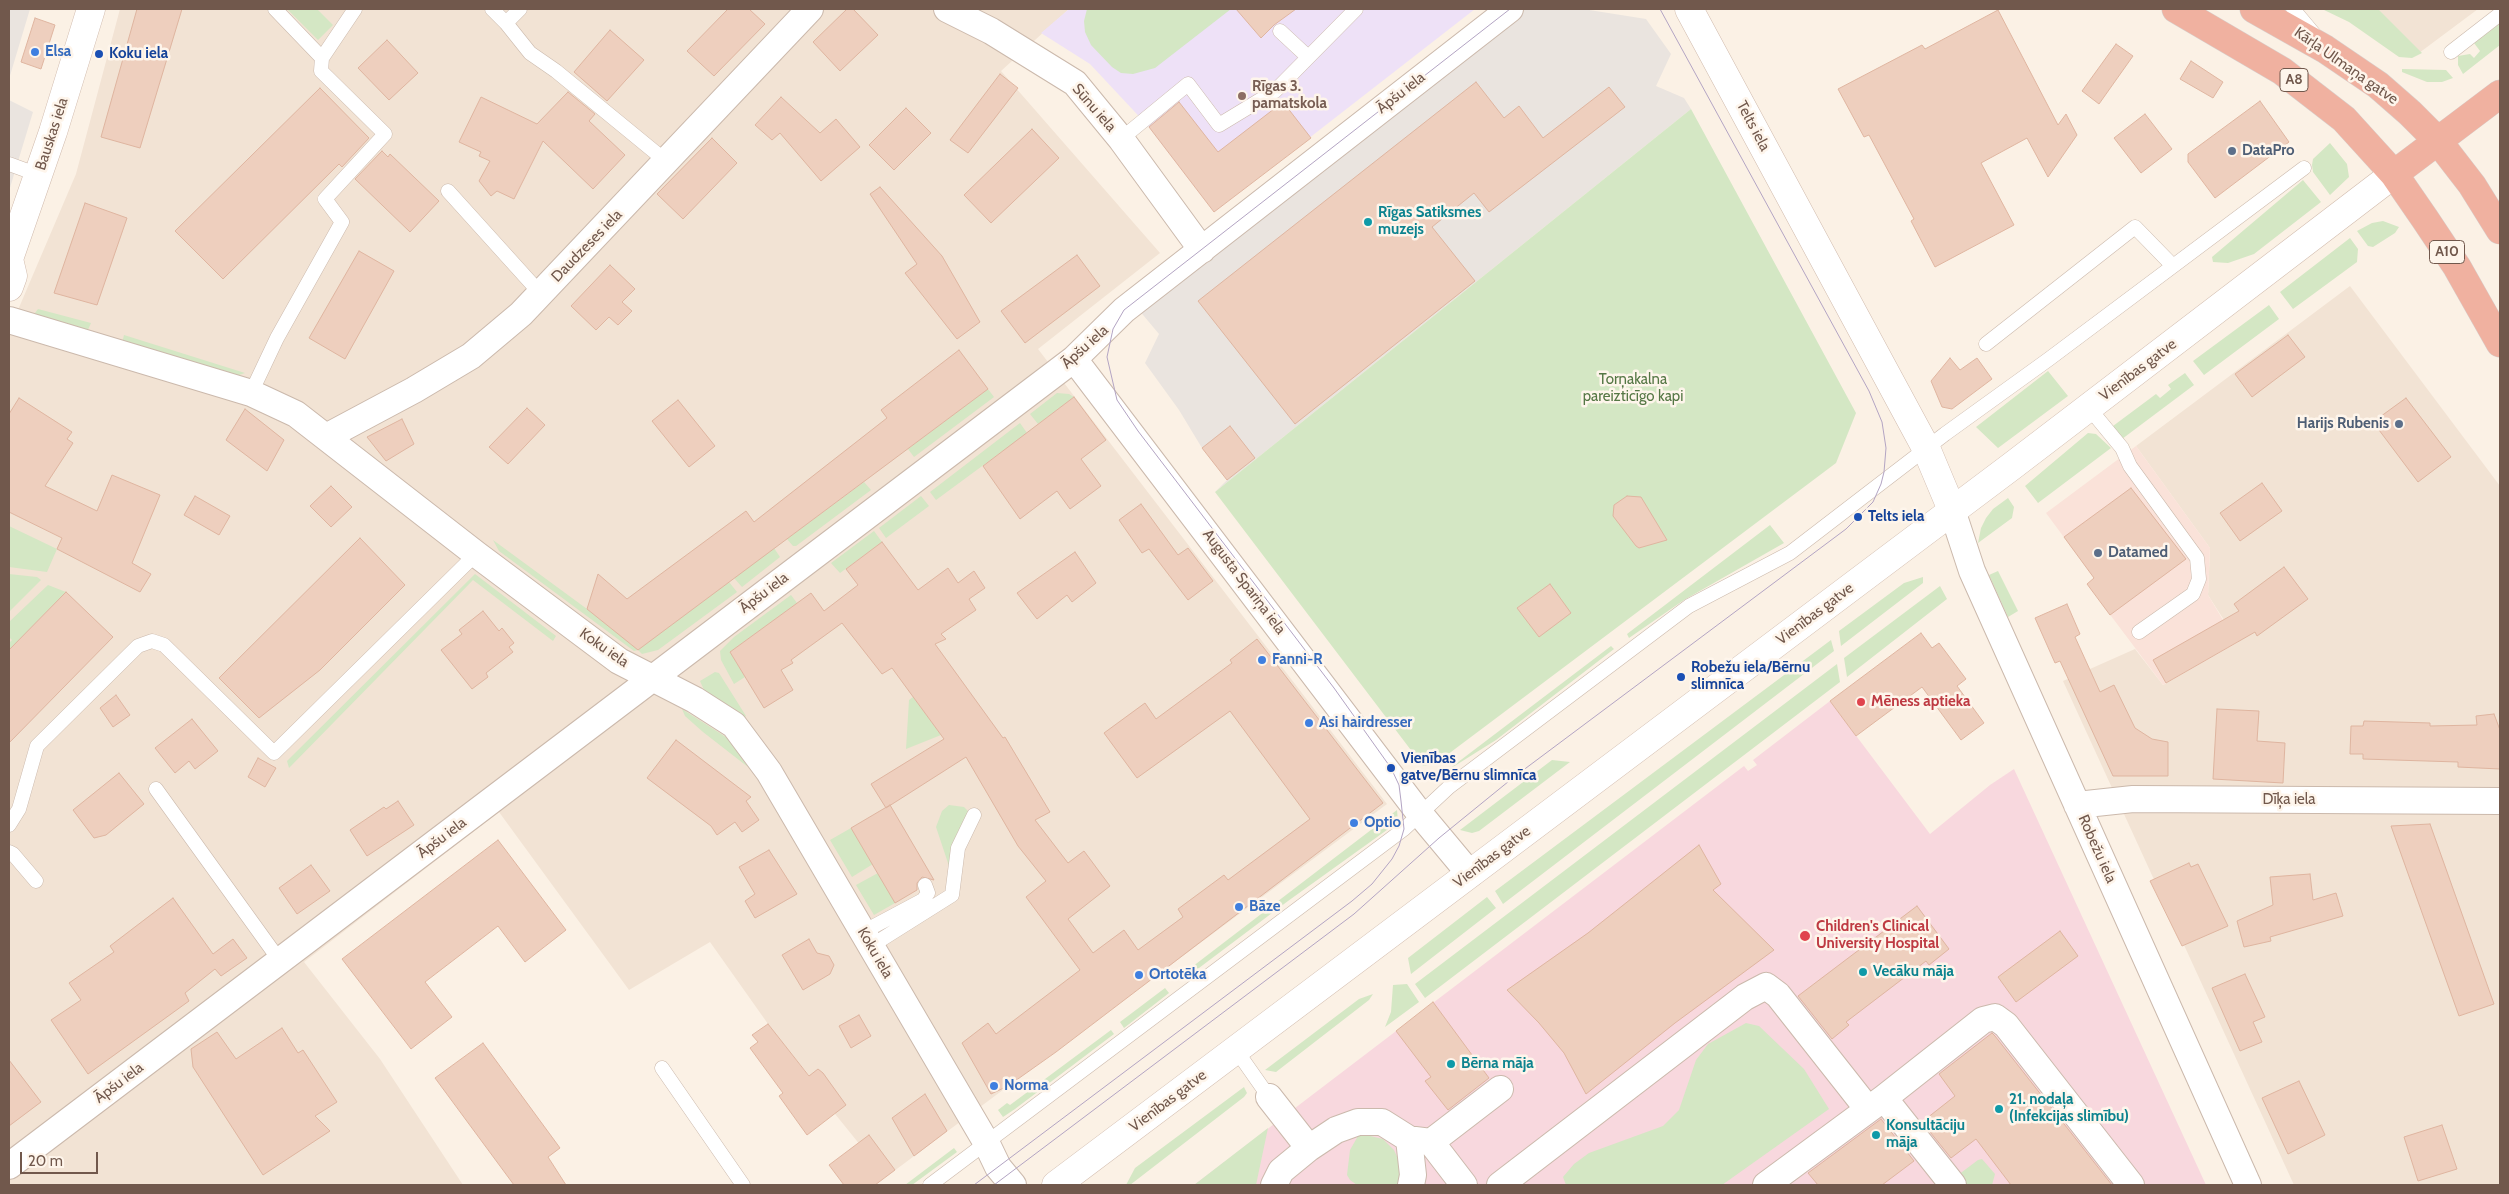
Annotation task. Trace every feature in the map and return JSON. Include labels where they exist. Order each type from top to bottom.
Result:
[{"type":"highway","name":"A8","points":[[2176,9],[2282,71],[2344,119],[2394,174]]},
{"type":"highway","name":"Kārļa Ulmaņa gatve","points":[[2254,9],[2279,21],[2325,48],[2378,85],[2410,112],[2438,141],[2472,185],[2500,230]]},
{"type":"highway","name":"Vienības gatve","points":[[2394,174],[2500,94]]},
{"type":"highway","name":"A10","points":[[2394,174],[2456,267],[2500,343]]},
{"type":"main road","name":"Bauskas iela","points":[[9,287],[13,276],[9,259],[39,175],[91,9]]},
{"type":"main road","name":"Telts iela","points":[[1689,9],[1926,448],[1952,510]]},
{"type":"main road","name":"Vienības gatve","points":[[1056,1185],[2089,408],[2394,174]]},
{"type":"street","name":"Daudzeses iela","points":[[326,437],[471,356],[541,294],[810,9]]},
{"type":"street","name":"Sūnu iela","points":[[947,9],[991,31],[1075,83],[1120,139],[1202,250]]},
{"type":"street","name":"Āpšu iela","points":[[9,1166],[1074,359],[1124,310],[1510,9]]},
{"type":"street","name":"Koku iela","points":[[9,320],[251,393],[296,414],[476,554],[619,661],[694,700],[734,725],[769,772],[986,1142],[998,1167],[1013,1185]]},
{"type":"street","name":"Augusta Spariņa iela","points":[[1074,359],[1420,814],[1470,874]]},
{"type":"street","name":"Robežu iela","points":[[1952,510],[1966,557],[2248,1185]]},
{"type":"street","name":"Dīķa iela","points":[[2077,805],[2133,799],[2500,801]]},
{"type":"street","points":[[1500,1185],[1746,997],[1766,986],[1778,995],[1875,1103],[1953,1185]]},
{"type":"street","points":[[1766,1185],[1983,1020],[1995,1017],[2006,1025],[2131,1185]]},
{"type":"street","points":[[1411,1185],[1420,1141],[1500,1089]]},
{"type":"street","points":[[1269,1097],[1309,1148]]},
{"type":"street","points":[[1274,1185],[1281,1171],[1309,1148],[1336,1130],[1358,1122],[1382,1122],[1420,1141],[1464,1185]]},
{"type":"street","points":[[9,1177],[14,1185]]},
{"type":"lane","points":[[275,9],[322,58]]},
{"type":"lane","points":[[492,9],[506,23],[530,54],[556,71],[667,162]]},
{"type":"lane","points":[[506,23],[520,9]]},
{"type":"lane","points":[[1120,139],[1188,84],[1219,125],[1275,91],[1356,9]]},
{"type":"lane","points":[[2293,9],[2325,48]]},
{"type":"lane","points":[[251,393],[277,338],[342,222],[325,199],[385,134],[321,71],[322,58],[352,11]]},
{"type":"lane","points":[[2451,52],[2500,14]]},
{"type":"lane","points":[[1280,30],[1308,58]]},
{"type":"lane","points":[[9,164],[39,175]]},
{"type":"lane","points":[[930,1185],[1404,829],[1449,787],[1689,606],[1790,553],[1926,448],[2304,168]]},
{"type":"lane","points":[[448,191],[541,294]]},
{"type":"lane","points":[[1986,344],[2134,226],[2173,266]]},
{"type":"lane","points":[[2089,408],[2122,448],[2130,466],[2197,558],[2199,579],[2193,594],[2139,632]]},
{"type":"lane","points":[[9,825],[18,810],[37,746],[138,646],[152,641],[164,645],[274,753],[476,554]]},
{"type":"lane","points":[[156,789],[280,961]]},
{"type":"lane","points":[[867,939],[952,895],[958,848],[974,815]]},
{"type":"lane","points":[[9,852],[13,854],[36,881]]},
{"type":"lane","points":[[867,939],[923,900],[928,893],[925,885]]},
{"type":"lane","points":[[1236,1050],[1269,1097]]},
{"type":"lane","points":[[662,1068],[743,1185]]},
{"type":"shaded area","points":[[9,9],[30,9],[9,79]]},
{"type":"shaded area","points":[[120,9],[1069,9],[1001,71],[1160,253],[1038,349],[1387,804],[886,1177],[806,1078],[809,1075],[773,1031],[710,942],[629,990],[499,812],[304,962],[380,1059],[463,1185],[9,1185],[9,331],[76,174]]},
{"type":"shaded area","name":"Rīgas 3. pamatskola","points":[[1069,9],[1475,9],[1214,212],[1148,126],[1090,64],[1041,33]]},
{"type":"shaded area","points":[[1525,9],[1583,9],[1646,19],[1671,54],[1656,86],[1684,98],[1691,109],[1215,492],[1227,480],[1202,448],[1179,410],[1145,363],[1159,334],[1138,309],[1199,264]]},
{"type":"shaded area","points":[[2348,9],[2478,9],[2415,56]]},
{"type":"shaded area","points":[[9,100],[33,112],[9,191]]},
{"type":"shaded area","points":[[2350,286],[2500,486],[2500,1185],[2294,1185],[2063,681],[2135,649],[2163,685],[2238,642],[2208,595],[2210,548],[2136,446]]},
{"type":"shaded area","points":[[2136,446],[2210,548],[2208,595],[2238,642],[2163,685],[2087,584],[2094,578],[2046,513]]},
{"type":"shaded area","name":"Children's Clinical University Hospital","points":[[1830,701],[1930,834],[1990,785],[2014,769],[2206,1185],[1194,1185],[1744,766],[1748,771],[1757,765],[1753,760]]},
{"type":"green space","points":[[287,9],[317,9],[333,25],[318,40]]},
{"type":"green space","points":[[1087,9],[1231,9],[1155,68],[1133,74],[1121,73],[1112,67],[1091,45],[1085,32],[1084,21]]},
{"type":"green space","points":[[2322,9],[2378,9],[2422,53],[2412,58],[2399,57],[2349,22]]},
{"type":"green space","points":[[2500,23],[2500,45],[2463,74],[2458,65],[2458,56],[2470,54],[2474,58],[2480,51],[2474,43]]},
{"type":"green space","points":[[2402,69],[2446,70],[2453,78],[2442,82],[2427,82],[2402,72]]},
{"type":"green space","name":"Torņakalna pareizticīgo kapi","points":[[1691,109],[1856,413],[1836,463],[1435,764],[1423,766],[1215,492]]},
{"type":"green space","points":[[2330,143],[2347,164],[2349,177],[2330,195],[2313,172],[2312,165],[2313,159]]},
{"type":"green space","points":[[2303,180],[2321,202],[2254,254],[2228,263],[2213,262],[2212,257]]},
{"type":"green space","points":[[2383,221],[2399,227],[2395,233],[2373,247],[2368,246],[2357,231],[2372,223]]},
{"type":"green space","points":[[2350,238],[2358,249],[2357,262],[2293,309],[2280,292]]},
{"type":"green space","points":[[2269,305],[2279,319],[2204,375],[2193,361]]},
{"type":"green space","points":[[38,309],[91,323],[87,332],[32,317]]},
{"type":"green space","points":[[124,335],[245,373],[230,378],[122,343]]},
{"type":"green space","points":[[2048,371],[2068,396],[1998,448],[1976,427]]},
{"type":"green space","points":[[2185,373],[2194,385],[2122,439],[2113,426],[2156,394],[2160,398],[2171,389],[2168,385]]},
{"type":"green space","points":[[988,389],[994,397],[914,457],[908,449]]},
{"type":"green space","points":[[1057,393],[1069,394],[1074,397],[1038,424],[1030,414]]},
{"type":"green space","points":[[1020,423],[1027,433],[936,500],[930,492]]},
{"type":"green space","points":[[2088,433],[2096,434],[2111,448],[2038,503],[2025,486]]},
{"type":"green space","points":[[864,482],[871,490],[796,546],[793,546],[787,539]]},
{"type":"green space","points":[[921,496],[929,506],[886,538],[879,528]]},
{"type":"green space","points":[[2008,498],[2014,507],[2012,518],[1978,543],[1981,528],[1986,518],[1993,509]]},
{"type":"green space","points":[[1770,525],[1784,543],[1684,600],[1629,638],[1627,634]]},
{"type":"green space","points":[[9,526],[57,549],[47,572],[9,567]]},
{"type":"green space","points":[[874,531],[882,542],[840,573],[831,563]]},
{"type":"green space","points":[[493,540],[587,609],[638,650],[634,651],[499,551]]},
{"type":"green space","points":[[774,548],[780,557],[742,587],[734,578]]},
{"type":"green space","points":[[1998,571],[2018,611],[2008,617],[1989,575]]},
{"type":"green space","points":[[9,574],[37,577],[41,580],[9,612]]},
{"type":"green space","points":[[475,574],[556,636],[553,641],[473,580],[289,768],[287,761]]},
{"type":"green space","points":[[1923,577],[1923,583],[1841,646],[1839,631],[1904,583]]},
{"type":"green space","points":[[729,582],[737,592],[658,650],[642,654],[638,650]]},
{"type":"green space","points":[[48,585],[66,592],[9,650],[9,643],[12,640],[9,637],[9,622]]},
{"type":"green space","points":[[1940,586],[1947,599],[1847,677],[1844,658]]},
{"type":"green space","points":[[791,595],[797,603],[730,652],[745,677],[734,684],[721,660],[720,651],[734,637]]},
{"type":"green space","points":[[1831,640],[1834,651],[1503,904],[1495,891]]},
{"type":"green space","points":[[1611,646],[1614,649],[1496,740],[1445,772]]},
{"type":"green space","points":[[1837,664],[1840,682],[1425,998],[1415,984]]},
{"type":"green space","points":[[715,672],[719,673],[746,716],[742,719],[704,690],[700,681]]},
{"type":"green space","points":[[913,697],[941,735],[906,749],[909,700]]},
{"type":"green space","points":[[682,709],[729,739],[748,767],[703,732],[685,716]]},
{"type":"green space","points":[[1552,760],[1570,762],[1479,831],[1472,833],[1460,830]]},
{"type":"green space","points":[[949,805],[964,807],[970,813],[950,869],[936,827],[942,811]]},
{"type":"green space","points":[[1397,810],[1398,822],[1191,974],[1188,970]]},
{"type":"green space","points":[[851,828],[873,864],[852,877],[830,840]]},
{"type":"green space","points":[[878,873],[895,903],[874,915],[856,885]]},
{"type":"green space","points":[[1487,897],[1496,908],[1411,974],[1408,958]]},
{"type":"green space","points":[[1407,984],[1419,1002],[1385,1027],[1391,1012],[1393,985]]},
{"type":"green space","points":[[1165,988],[1169,993],[1124,1028],[1120,1022]]},
{"type":"green space","points":[[1373,994],[1369,1000],[1276,1072],[1265,1070],[1359,999]]},
{"type":"green space","points":[[1746,1023],[1759,1026],[1804,1069],[1829,1109],[1722,1185],[1566,1185],[1563,1177],[1574,1164],[1589,1153],[1663,1126],[1679,1110],[1696,1060],[1708,1044]]},
{"type":"green space","points":[[1111,1030],[1114,1034],[1003,1117],[998,1110],[1007,1103],[1010,1105]]},
{"type":"green space","points":[[1244,1087],[1247,1093],[1244,1097],[1130,1185],[1126,1185],[1135,1168]]},
{"type":"green space","points":[[1268,1128],[1256,1185],[1194,1185]]},
{"type":"green space","points":[[1366,1135],[1383,1139],[1394,1150],[1401,1165],[1399,1185],[1357,1185],[1350,1180],[1347,1175],[1350,1150],[1358,1136]]},
{"type":"green space","points":[[954,1148],[957,1152],[912,1185],[905,1185]]},
{"type":"green space","points":[[1982,1159],[1995,1174],[1992,1185],[1961,1185],[1958,1175]]},
{"type":"building","points":[[137,9],[182,9],[140,148],[101,137]]},
{"type":"building","points":[[728,9],[749,9],[765,24],[714,76],[687,51]]},
{"type":"building","points":[[847,9],[853,9],[878,35],[840,71],[813,42]]},
{"type":"building","points":[[1236,9],[1296,9],[1274,25],[1261,38]]},
{"type":"building","points":[[1998,10],[2058,125],[2066,114],[2077,135],[2048,177],[2027,138],[1981,163],[2014,225],[1935,267],[1911,221],[1914,219],[1869,135],[1864,137],[1838,89],[1922,45],[1925,49]]},
{"type":"building","name":"Elsa","points":[[35,18],[55,25],[41,69],[21,62]]},
{"type":"building","points":[[610,30],[644,60],[607,101],[574,72]]},
{"type":"building","points":[[387,40],[418,73],[389,100],[358,68]]},
{"type":"building","points":[[2116,44],[2133,56],[2099,104],[2082,91]]},
{"type":"building","points":[[2191,61],[2223,82],[2213,98],[2180,79]]},
{"type":"building","points":[[1000,74],[1018,88],[968,153],[950,140]]},
{"type":"building","points":[[1476,82],[1504,118],[1519,106],[1543,138],[1609,87],[1625,107],[1489,212],[1474,193],[1432,227],[1475,281],[1295,424],[1198,301]]},
{"type":"building","points":[[320,88],[369,138],[342,167],[339,164],[223,279],[175,231]]},
{"type":"building","points":[[568,92],[595,114],[589,121],[625,155],[593,189],[543,141],[514,199],[497,191],[491,196],[479,181],[490,161],[479,156],[481,152],[459,142],[481,97],[537,124]]},
{"type":"building","points":[[781,97],[820,133],[836,119],[860,147],[821,181],[780,133],[772,140],[755,125]]},
{"type":"building","points":[[2260,101],[2289,142],[2215,198],[2188,162],[2188,154]]},
{"type":"building","points":[[1179,102],[1218,152],[1283,102],[1311,138],[1214,212],[1149,127]]},
{"type":"building","points":[[906,108],[931,133],[894,170],[869,145]]},
{"type":"building","points":[[2145,114],[2172,149],[2141,173],[2114,138]]},
{"type":"building","points":[[1032,129],[1059,158],[991,223],[964,195]]},
{"type":"building","points":[[712,138],[737,163],[683,219],[657,194]]},
{"type":"building","points":[[382,151],[388,157],[390,154],[439,201],[410,232],[355,179]]},
{"type":"building","points":[[880,187],[942,256],[980,322],[957,339],[905,273],[917,264],[870,194]]},
{"type":"building","points":[[85,203],[127,218],[97,305],[54,293]]},
{"type":"building","points":[[359,251],[394,271],[345,359],[309,338]]},
{"type":"building","points":[[1077,255],[1100,286],[1025,343],[1001,311]]},
{"type":"building","points":[[610,265],[635,289],[622,302],[632,311],[618,325],[609,317],[596,330],[571,306]]},
{"type":"building","points":[[2288,335],[2305,357],[2252,397],[2235,374]]},
{"type":"building","points":[[959,350],[988,389],[638,650],[587,609],[598,574],[627,599],[746,511],[754,522],[887,418],[881,410]]},
{"type":"building","points":[[1950,358],[1960,370],[1977,358],[1992,379],[1952,409],[1942,407],[1931,381]]},
{"type":"building","points":[[1074,397],[1106,440],[1081,459],[1101,486],[1070,509],[1057,491],[1020,519],[983,466]]},
{"type":"building","points":[[19,398],[72,432],[67,439],[73,443],[45,486],[97,511],[112,475],[160,495],[132,563],[151,574],[140,592],[57,549],[62,538],[9,512],[9,414]]},
{"type":"building","points":[[2406,398],[2451,457],[2418,482],[2373,422]]},
{"type":"building","points":[[678,400],[715,446],[689,467],[652,421]]},
{"type":"building","points":[[527,408],[545,425],[508,464],[489,447]]},
{"type":"building","points":[[245,409],[284,440],[267,471],[226,440]]},
{"type":"building","points":[[402,419],[414,444],[386,461],[367,437]]},
{"type":"building","points":[[1230,426],[1255,458],[1227,480],[1202,448]]},
{"type":"building","points":[[2262,483],[2282,511],[2240,541],[2220,513]]},
{"type":"building","points":[[331,486],[352,507],[331,527],[310,506]]},
{"type":"building","points":[[2131,488],[2186,559],[2110,615],[2087,584],[2094,578],[2064,537]]},
{"type":"building","points":[[195,496],[230,516],[219,535],[184,515]]},
{"type":"building","points":[[1627,496],[1641,497],[1667,540],[1639,548],[1636,546],[1613,516],[1614,505]]},
{"type":"building","points":[[1141,504],[1178,555],[1188,548],[1213,581],[1188,600],[1149,549],[1142,553],[1119,520]]},
{"type":"building","points":[[360,538],[405,585],[320,670],[259,718],[219,678]]},
{"type":"building","points":[[882,542],[918,590],[948,568],[958,583],[974,571],[985,588],[969,599],[976,610],[941,634],[946,639],[935,644],[1003,738],[1005,737],[1050,812],[1035,820],[1068,863],[1084,851],[1110,886],[1068,919],[1093,953],[1124,930],[1138,950],[1183,917],[1178,909],[1224,875],[1228,880],[1310,819],[1230,711],[1137,778],[1104,733],[1145,703],[1156,719],[1232,663],[1230,660],[1257,639],[1383,803],[1056,1052],[1008,1086],[991,1094],[962,1043],[988,1023],[996,1034],[1080,970],[1026,897],[1046,881],[1018,846],[966,757],[886,808],[871,784],[944,739],[892,668],[882,674],[842,623],[791,660],[793,663],[781,670],[793,690],[764,708],[730,652],[811,593],[824,611],[858,585],[846,569]]},
{"type":"building","points":[[1075,552],[1096,583],[1072,602],[1067,595],[1037,619],[1017,593]]},
{"type":"building","points":[[2284,567],[2308,599],[2257,636],[2255,632],[2166,683],[2153,660],[2239,611],[2234,604]]},
{"type":"building","points":[[1550,584],[1571,613],[1539,637],[1517,608]]},
{"type":"building","points":[[66,592],[113,637],[9,743],[9,650]]},
{"type":"building","points":[[2067,604],[2080,634],[2075,637],[2100,692],[2114,685],[2135,728],[2152,739],[2168,742],[2168,776],[2113,776],[2060,661],[2055,663],[2035,618]]},
{"type":"building","points":[[483,611],[499,631],[502,628],[514,643],[509,647],[513,652],[486,673],[488,677],[472,689],[441,650],[462,634],[459,630]]},
{"type":"building","points":[[1921,633],[1932,648],[1939,643],[1966,679],[1957,686],[1984,723],[1961,740],[1922,687],[1856,736],[1830,701]]},
{"type":"building","points":[[116,695],[130,715],[113,727],[100,708]]},
{"type":"building","points":[[2217,709],[2259,711],[2257,741],[2285,743],[2283,783],[2213,779]]},
{"type":"building","points":[[2494,714],[2500,730],[2500,769],[2458,767],[2458,762],[2363,759],[2363,754],[2350,754],[2351,726],[2363,726],[2364,721],[2430,723],[2430,726],[2477,725],[2476,716]]},
{"type":"building","points":[[192,719],[218,751],[195,769],[189,761],[175,773],[155,748]]},
{"type":"building","points":[[676,740],[751,797],[746,801],[759,820],[742,832],[735,822],[717,835],[711,826],[647,778]]},
{"type":"building","points":[[258,758],[276,768],[265,787],[248,777]]},
{"type":"building","points":[[119,773],[144,804],[106,835],[94,838],[73,810]]},
{"type":"building","points":[[398,801],[414,825],[367,856],[350,830],[384,807],[386,809]]},
{"type":"building","points":[[890,805],[934,880],[922,877],[917,883],[917,890],[895,903],[851,828]]},
{"type":"building","points":[[2430,824],[2494,1004],[2459,1016],[2391,826]]},
{"type":"building","points":[[498,840],[566,930],[525,962],[498,926],[425,982],[452,1017],[411,1049],[342,959]]},
{"type":"building","points":[[1699,845],[1721,884],[1713,890],[1774,950],[1675,1023],[1586,1094],[1564,1053],[1539,1023],[1507,990],[1588,933]]},
{"type":"building","points":[[769,850],[797,894],[755,918],[745,901],[755,894],[739,867]]},
{"type":"building","points":[[2189,863],[2191,867],[2198,864],[2228,926],[2182,946],[2150,881]]},
{"type":"building","points":[[311,865],[330,891],[297,914],[279,888]]},
{"type":"building","points":[[2310,874],[2313,900],[2336,893],[2343,916],[2270,937],[2271,941],[2244,947],[2237,921],[2273,905],[2270,877]]},
{"type":"building","points":[[173,898],[213,954],[233,939],[247,958],[221,976],[215,969],[185,993],[189,1001],[88,1074],[51,1020],[81,1000],[69,983],[114,952],[110,946]]},
{"type":"building","name":"Vecāku māja","points":[[1917,906],[1949,949],[1929,965],[1926,961],[1846,1022],[1849,1025],[1832,1039],[1798,996]]},
{"type":"building","points":[[2060,931],[2078,956],[2016,1002],[1998,977]]},
{"type":"building","points":[[809,939],[817,953],[829,956],[834,965],[830,974],[803,990],[782,955]]},
{"type":"building","points":[[2245,974],[2265,1017],[2253,1022],[2262,1042],[2240,1051],[2212,988]]},
{"type":"building","name":"Bērna māja","points":[[1433,1002],[1489,1078],[1448,1110],[1425,1081],[1431,1077],[1396,1031]]},
{"type":"building","points":[[859,1015],[871,1036],[851,1048],[839,1026]]},
{"type":"building","points":[[768,1024],[809,1076],[818,1069],[846,1105],[807,1135],[779,1096],[783,1093],[750,1048],[758,1042],[752,1035]]},
{"type":"building","points":[[282,1028],[298,1053],[303,1050],[337,1102],[315,1116],[330,1131],[263,1175],[193,1067],[191,1049],[217,1032],[236,1059]]},
{"type":"building","name":"21. nodaļa (Infekcijas slimību)","points":[[1992,1033],[2112,1185],[2011,1185],[1976,1139],[1951,1158],[1922,1122],[1955,1096],[1939,1074]]},
{"type":"building","points":[[483,1043],[560,1148],[548,1157],[566,1185],[514,1185],[435,1078]]},
{"type":"building","points":[[9,1060],[41,1102],[9,1126]]},
{"type":"building","points":[[2299,1081],[2325,1135],[2288,1154],[2262,1098]]},
{"type":"building","points":[[925,1094],[947,1131],[914,1156],[892,1118]]},
{"type":"building","name":"Konsultāciju māja","points":[[1881,1119],[1914,1161],[1882,1185],[1818,1185],[1808,1173]]},
{"type":"building","points":[[2442,1125],[2457,1169],[2418,1181],[2404,1137]]},
{"type":"building","points":[[869,1135],[895,1170],[875,1185],[844,1185],[829,1165]]},
{"type":"tram line","points":[[974,1185],[1352,901],[1372,884],[1392,859],[1399,846],[1404,829],[1399,785],[1391,768],[1334,688],[1138,431],[1117,400],[1107,357],[1113,329],[1124,310],[1510,9]]},
{"type":"tram line","points":[[994,1185],[1354,914],[1439,838],[1514,777],[1846,529],[1873,502],[1884,472],[1886,448],[1882,422],[1869,391],[1660,9]]},
{"type":"place","name":"Elsa","points":[[35,52]]},
{"type":"place","name":"Koku iela","points":[[99,54]]},
{"type":"place","name":"Rīgas 3. pamatskola","points":[[1242,96]]},
{"type":"place","name":"DataPro","points":[[2232,151]]},
{"type":"place","name":"Rīgas Satiksmes muzejs","points":[[1368,222]]},
{"type":"place","name":"Harijs Rubenis","points":[[2399,424]]},
{"type":"place","name":"Telts iela","points":[[1858,517]]},
{"type":"place","name":"Datamed","points":[[2098,553]]},
{"type":"place","name":"Fanni-R","points":[[1262,660]]},
{"type":"place","name":"Robežu iela/Bērnu slimnīca","points":[[1681,677]]},
{"type":"place","name":"Mēness aptieka","points":[[1861,702]]},
{"type":"place","name":"Asi hairdresser","points":[[1309,723]]},
{"type":"place","name":"Vienības gatve/Bērnu slimnīca","points":[[1391,768]]},
{"type":"place","name":"Optio","points":[[1354,823]]},
{"type":"place","name":"Bāze","points":[[1239,907]]},
{"type":"place","name":"Children's Clinical University Hospital","points":[[1805,936]]},
{"type":"place","name":"Vecāku māja","points":[[1863,972]]},
{"type":"place","name":"Ortotēka","points":[[1139,975]]},
{"type":"place","name":"Bērna māja","points":[[1451,1064]]},
{"type":"place","name":"Norma","points":[[994,1086]]},
{"type":"place","name":"21. nodaļa (Infekcijas slimību)","points":[[1999,1109]]},
{"type":"place","name":"Konsultāciju māja","points":[[1876,1135]]}]
